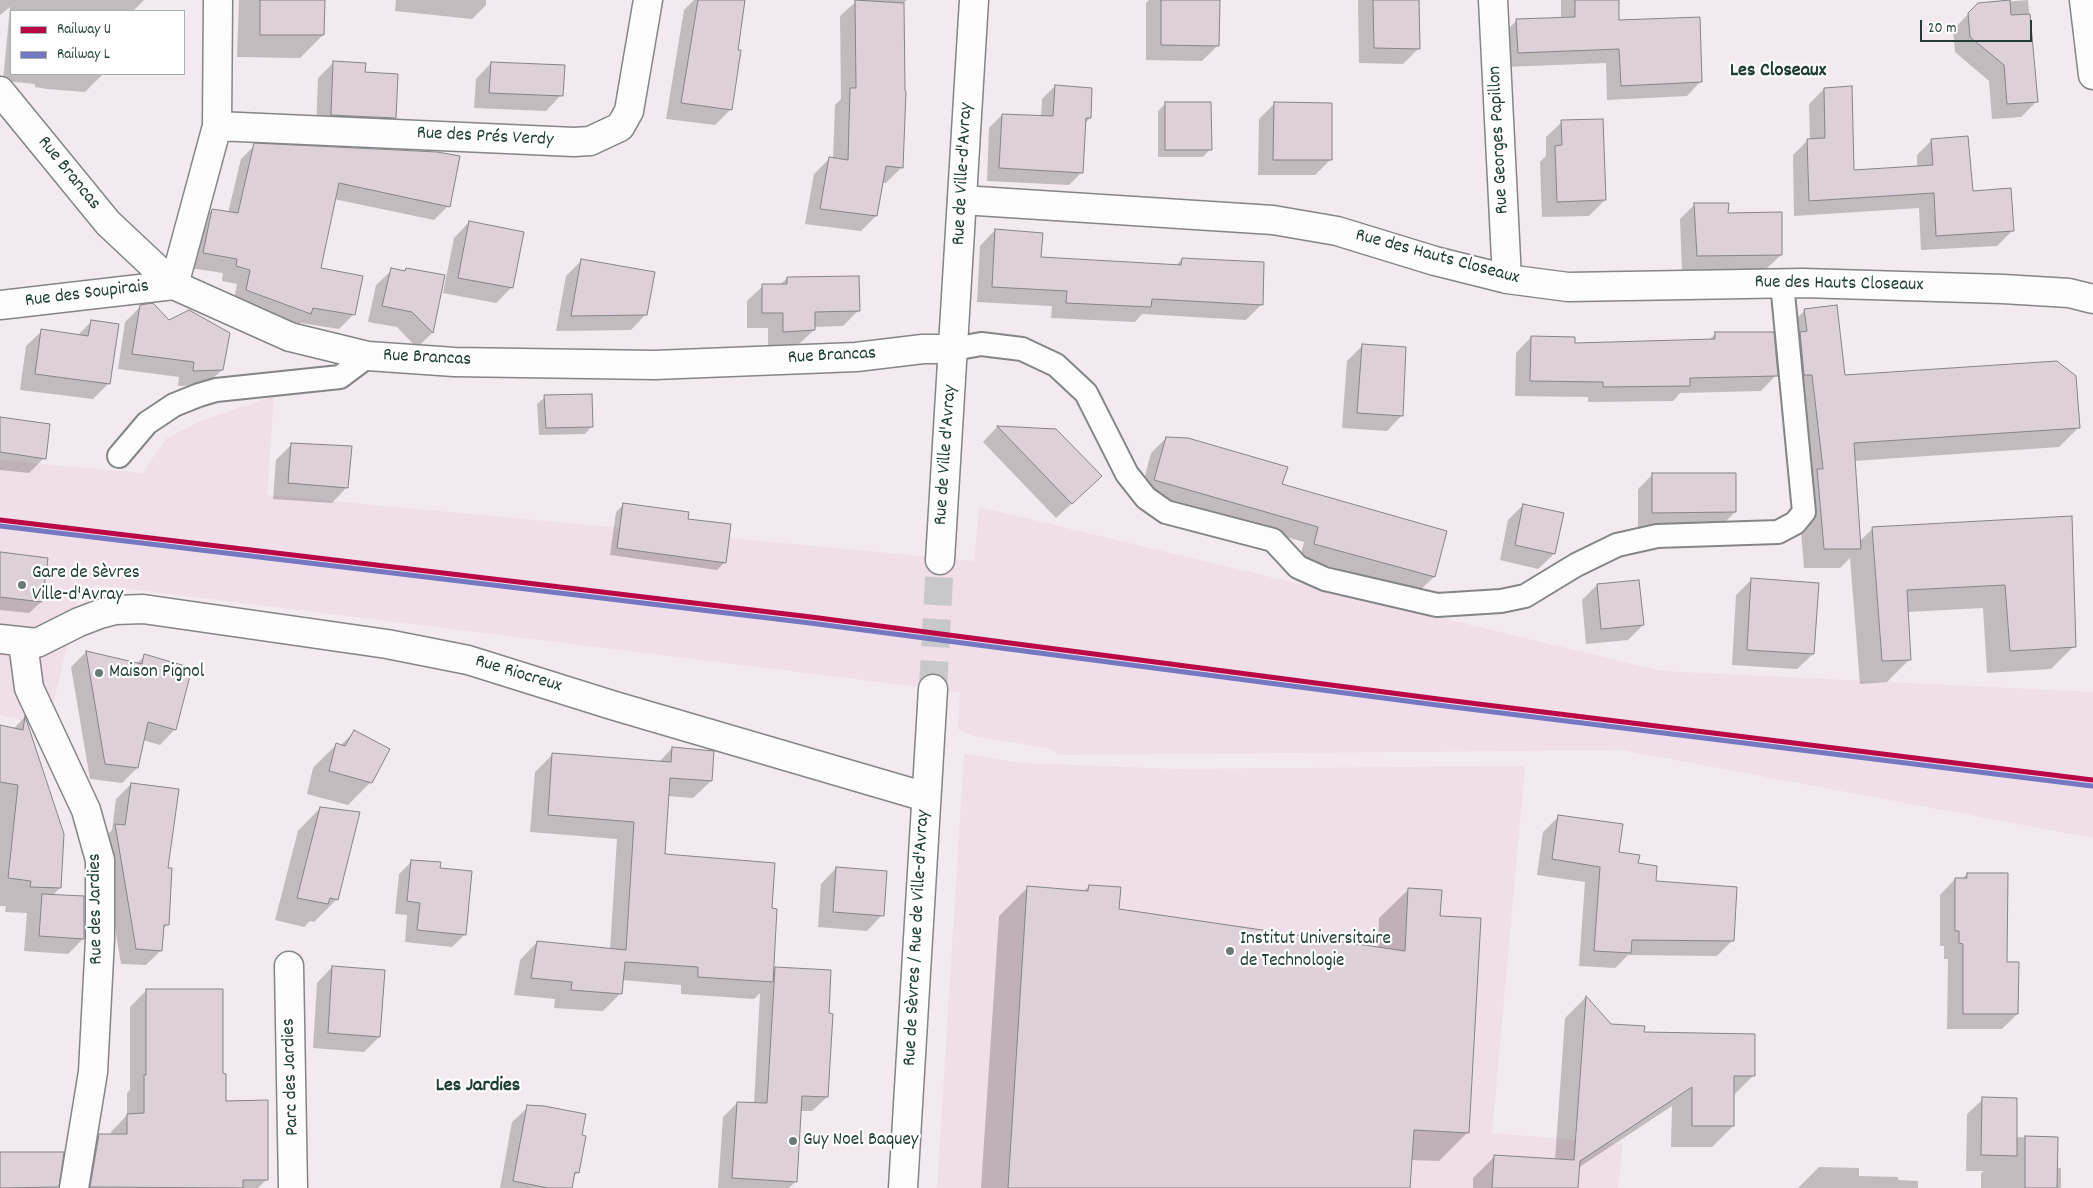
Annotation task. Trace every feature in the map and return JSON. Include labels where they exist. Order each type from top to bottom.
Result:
[{"type":"street","points":[[174,285],[217,126],[218,0]]},
{"type":"street","name":"Rue des Prés Verdy","points":[[217,126],[574,142],[590,141],[620,128],[629,111],[648,0]]},
{"type":"street","name":"Rue de Ville-d'Avray","points":[[954,349],[974,0]]},
{"type":"street","name":"Rue Georges Papillon","points":[[1493,0],[1507,279]]},
{"type":"street","points":[[2084,0],[2093,75]]},
{"type":"street","name":"Rue Brancas","points":[[0,91],[108,223],[174,285],[290,336],[368,356],[454,362],[655,365],[856,357],[923,349],[954,349]]},
{"type":"street","name":"Rue des Hauts Closeaux","points":[[962,200],[1273,220],[1337,231],[1435,262],[1507,279],[1568,287],[1782,283],[2003,289],[2069,293],[2093,299]]},
{"type":"street","name":"Rue des Soupirais","points":[[0,305],[174,285]]},
{"type":"street","name":"Rue de Ville d'Avray","points":[[940,560],[954,349]]},
{"type":"street","name":"Rue Riocreux","points":[[11,641],[37,643],[79,622],[100,614],[115,610],[143,609],[387,644],[468,660],[624,709],[926,798]]},
{"type":"street","name":"Rue des Jardies","points":[[11,641],[28,688],[86,810],[100,860],[100,938],[93,1072],[74,1188]]},
{"type":"street","name":"Rue de Sèvres / Rue de Ville-d'Avray","points":[[903,1188],[933,689]]},
{"type":"street","name":"Parc des Jardies","points":[[289,966],[293,1188]]},
{"type":"lane","points":[[954,349],[981,344],[1022,349],[1056,365],[1086,392],[1128,474],[1146,498],[1166,512],[1273,540],[1298,567],[1325,579],[1437,605],[1501,601],[1525,596],[1576,565],[1617,545],[1656,536],[1778,532],[1795,523],[1804,512],[1782,283]]},
{"type":"lane","points":[[119,456],[147,423],[174,405],[216,390],[340,377],[368,356]]},
{"type":"shaded area","points":[[274,396],[267,495],[974,561],[979,507],[1662,671],[2093,692],[2093,838],[1622,750],[1059,755],[1048,748],[973,736],[958,729],[960,692],[97,585],[79,594],[48,726],[0,715],[0,460],[142,473],[167,438],[198,422]]},
{"type":"shaded area","name":"Institut Universitaire de Technologie","points":[[964,754],[1022,763],[1177,769],[1525,766],[1492,1133],[1623,1144],[1618,1188],[937,1188]]},
{"type":"building","points":[[260,0],[325,0],[324,35],[260,35]]},
{"type":"building","points":[[698,0],[745,0],[738,50],[741,50],[732,110],[681,103]]},
{"type":"building","points":[[855,0],[904,3],[906,91],[903,168],[886,166],[877,216],[820,209],[829,157],[848,160],[850,88],[856,88]]},
{"type":"building","points":[[1161,0],[1220,0],[1219,46],[1161,45]]},
{"type":"building","points":[[1373,0],[1419,0],[1420,49],[1374,48]]},
{"type":"building","points":[[1575,0],[1619,0],[1619,20],[1700,17],[1702,82],[1621,86],[1619,49],[1518,53],[1516,19],[1575,17]]},
{"type":"building","points":[[2010,0],[2011,15],[2030,14],[2038,102],[2007,104],[2004,65],[1970,37],[1968,13],[1978,3]]},
{"type":"building","points":[[333,61],[366,63],[365,72],[398,74],[396,118],[331,115]]},
{"type":"building","points":[[491,62],[565,65],[563,96],[489,93]]},
{"type":"building","points":[[1055,85],[1092,88],[1091,118],[1086,118],[1083,173],[999,168],[1002,114],[1053,116]]},
{"type":"building","points":[[1852,86],[1854,170],[1933,165],[1931,139],[1968,136],[1973,191],[2011,188],[2014,231],[1936,236],[1934,193],[1809,201],[1807,139],[1825,138],[1824,88]]},
{"type":"building","points":[[1165,102],[1211,102],[1212,150],[1165,150]]},
{"type":"building","points":[[1274,102],[1332,103],[1332,160],[1273,160]]},
{"type":"building","points":[[1603,119],[1606,200],[1557,202],[1555,146],[1562,145],[1561,120]]},
{"type":"building","points":[[254,143],[437,152],[460,156],[450,207],[339,183],[321,268],[363,276],[355,315],[313,308],[311,314],[246,290],[250,270],[236,266],[237,259],[203,253],[212,209],[238,213]]},
{"type":"building","points":[[1694,203],[1729,203],[1728,213],[1782,212],[1782,255],[1697,256]]},
{"type":"building","points":[[469,221],[524,232],[513,288],[458,278]]},
{"type":"building","points":[[995,229],[1043,233],[1041,257],[1181,265],[1182,258],[1264,262],[1263,305],[1152,299],[1151,307],[1066,303],[1067,291],[992,287]]},
{"type":"building","points":[[581,259],[655,272],[647,315],[571,316]]},
{"type":"building","points":[[391,268],[405,271],[406,268],[445,275],[433,333],[412,312],[382,306]]},
{"type":"building","points":[[859,276],[860,311],[815,312],[815,330],[783,332],[783,313],[762,313],[762,284],[787,284],[787,277]]},
{"type":"building","points":[[153,303],[169,320],[189,310],[230,333],[223,370],[193,371],[194,362],[132,354],[140,305]]},
{"type":"building","points":[[1837,305],[1845,375],[2057,361],[2076,376],[2080,428],[1854,443],[1861,549],[1824,549],[1817,469],[1823,469],[1812,375],[1804,375],[1800,332],[1807,331],[1804,309]]},
{"type":"building","points":[[91,320],[119,324],[110,384],[35,374],[41,329],[88,336]]},
{"type":"building","points":[[1715,332],[1774,332],[1778,376],[1690,378],[1690,386],[1603,387],[1603,382],[1530,381],[1531,336],[1575,337],[1575,343],[1715,339]]},
{"type":"building","points":[[1362,344],[1406,347],[1403,416],[1357,413]]},
{"type":"building","points":[[592,394],[593,427],[546,428],[544,395]]},
{"type":"building","points":[[0,417],[50,424],[46,459],[0,452]]},
{"type":"building","points":[[997,426],[1056,429],[1102,476],[1072,504]]},
{"type":"building","points":[[1166,437],[1188,438],[1288,467],[1282,484],[1447,531],[1435,577],[1314,544],[1318,527],[1154,480]]},
{"type":"building","points":[[291,443],[352,446],[348,488],[288,483]]},
{"type":"building","points":[[1652,473],[1736,473],[1736,512],[1652,513]]},
{"type":"building","points":[[623,503],[689,512],[688,519],[731,524],[726,563],[617,548]]},
{"type":"building","points":[[1523,504],[1564,513],[1555,554],[1515,545]]},
{"type":"building","points":[[2072,516],[2076,647],[2010,651],[2005,585],[1907,590],[1911,660],[1882,661],[1872,527]]},
{"type":"building","name":"Gare de Sèvres Ville-d'Avray","points":[[0,552],[48,558],[42,602],[0,597]]},
{"type":"building","points":[[1751,578],[1819,583],[1814,654],[1747,650]]},
{"type":"building","points":[[1639,580],[1644,625],[1601,629],[1597,584]]},
{"type":"building","points":[[86,651],[142,664],[144,654],[192,668],[176,730],[148,722],[138,768],[105,764]]},
{"type":"building","points":[[25,716],[64,834],[61,888],[30,887],[31,881],[8,878],[18,785],[0,782],[0,725],[23,730]]},
{"type":"building","points":[[354,730],[390,749],[372,783],[329,771],[336,743],[345,746]]},
{"type":"building","points":[[672,747],[714,751],[712,781],[670,778],[665,854],[775,863],[772,908],[777,909],[773,982],[698,977],[698,967],[625,962],[622,994],[571,990],[572,982],[531,978],[537,941],[626,950],[634,822],[548,815],[552,753],[671,762]]},
{"type":"building","points":[[131,783],[179,789],[168,868],[172,868],[169,925],[164,925],[162,951],[136,949],[115,824],[125,825]]},
{"type":"building","points":[[320,807],[360,812],[338,900],[330,898],[328,904],[297,898]]},
{"type":"building","points":[[1558,815],[1623,824],[1619,852],[1640,855],[1638,863],[1657,866],[1656,881],[1737,887],[1734,941],[1632,940],[1631,953],[1594,951],[1600,867],[1552,859]]},
{"type":"building","points":[[411,860],[441,862],[440,868],[472,871],[466,935],[417,930],[420,903],[407,901]]},
{"type":"building","points":[[836,867],[887,871],[884,916],[833,912]]},
{"type":"building","points":[[1967,873],[2008,873],[2007,962],[2019,962],[2018,1014],[1963,1014],[1963,944],[1959,943],[1959,931],[1955,931],[1955,878],[1967,878]]},
{"type":"building","points":[[1089,885],[1121,887],[1119,909],[1405,951],[1408,888],[1442,890],[1440,916],[1481,918],[1469,1133],[1414,1130],[1410,1188],[1008,1188],[1027,886],[1088,891]]},
{"type":"building","points":[[42,894],[84,896],[84,939],[39,936]]},
{"type":"building","points":[[332,966],[385,970],[380,1037],[328,1033]]},
{"type":"building","points":[[775,967],[831,970],[829,1013],[833,1014],[828,1097],[802,1096],[797,1182],[732,1178],[737,1102],[767,1103]]},
{"type":"building","points":[[146,989],[223,989],[223,1073],[226,1074],[226,1101],[268,1100],[268,1180],[243,1180],[243,1188],[90,1187],[99,1134],[127,1134],[127,1114],[144,1113]]},
{"type":"building","points":[[1586,996],[1611,1024],[1645,1026],[1644,1032],[1755,1034],[1755,1076],[1734,1076],[1734,1126],[1692,1126],[1692,1087],[1580,1161],[1578,1188],[1492,1188],[1494,1155],[1574,1160]]},
{"type":"building","points":[[1982,1097],[2017,1098],[2017,1156],[1981,1155]]},
{"type":"building","points":[[527,1105],[544,1106],[586,1114],[582,1135],[586,1136],[579,1173],[575,1172],[572,1188],[548,1188],[513,1181]]},
{"type":"building","points":[[2025,1136],[2058,1137],[2057,1188],[2025,1188]]},
{"type":"building","points":[[0,1152],[64,1152],[59,1187],[0,1188]]},
{"type":"tunnel","points":[[933,689],[940,560]]},
{"type":"rail line","name":"U","points":[[0,520],[811,617],[1438,699],[2093,780]]},
{"type":"rail line","name":"L","points":[[0,526],[810,623],[1437,705],[2092,786]]},
{"type":"place","name":"Gare de Sèvres Ville-d'Avray","points":[[22,585]]},
{"type":"place","name":"Maison Pignol","points":[[99,673]]},
{"type":"place","name":"Institut Universitaire de Technologie","points":[[1230,951]]},
{"type":"place","name":"Guy Noel Baquey","points":[[793,1141]]},
{"type":"district","name":"Les Closeaux","points":[[1778,72]]},
{"type":"district","name":"Les Jardies","points":[[478,1087]]}]
